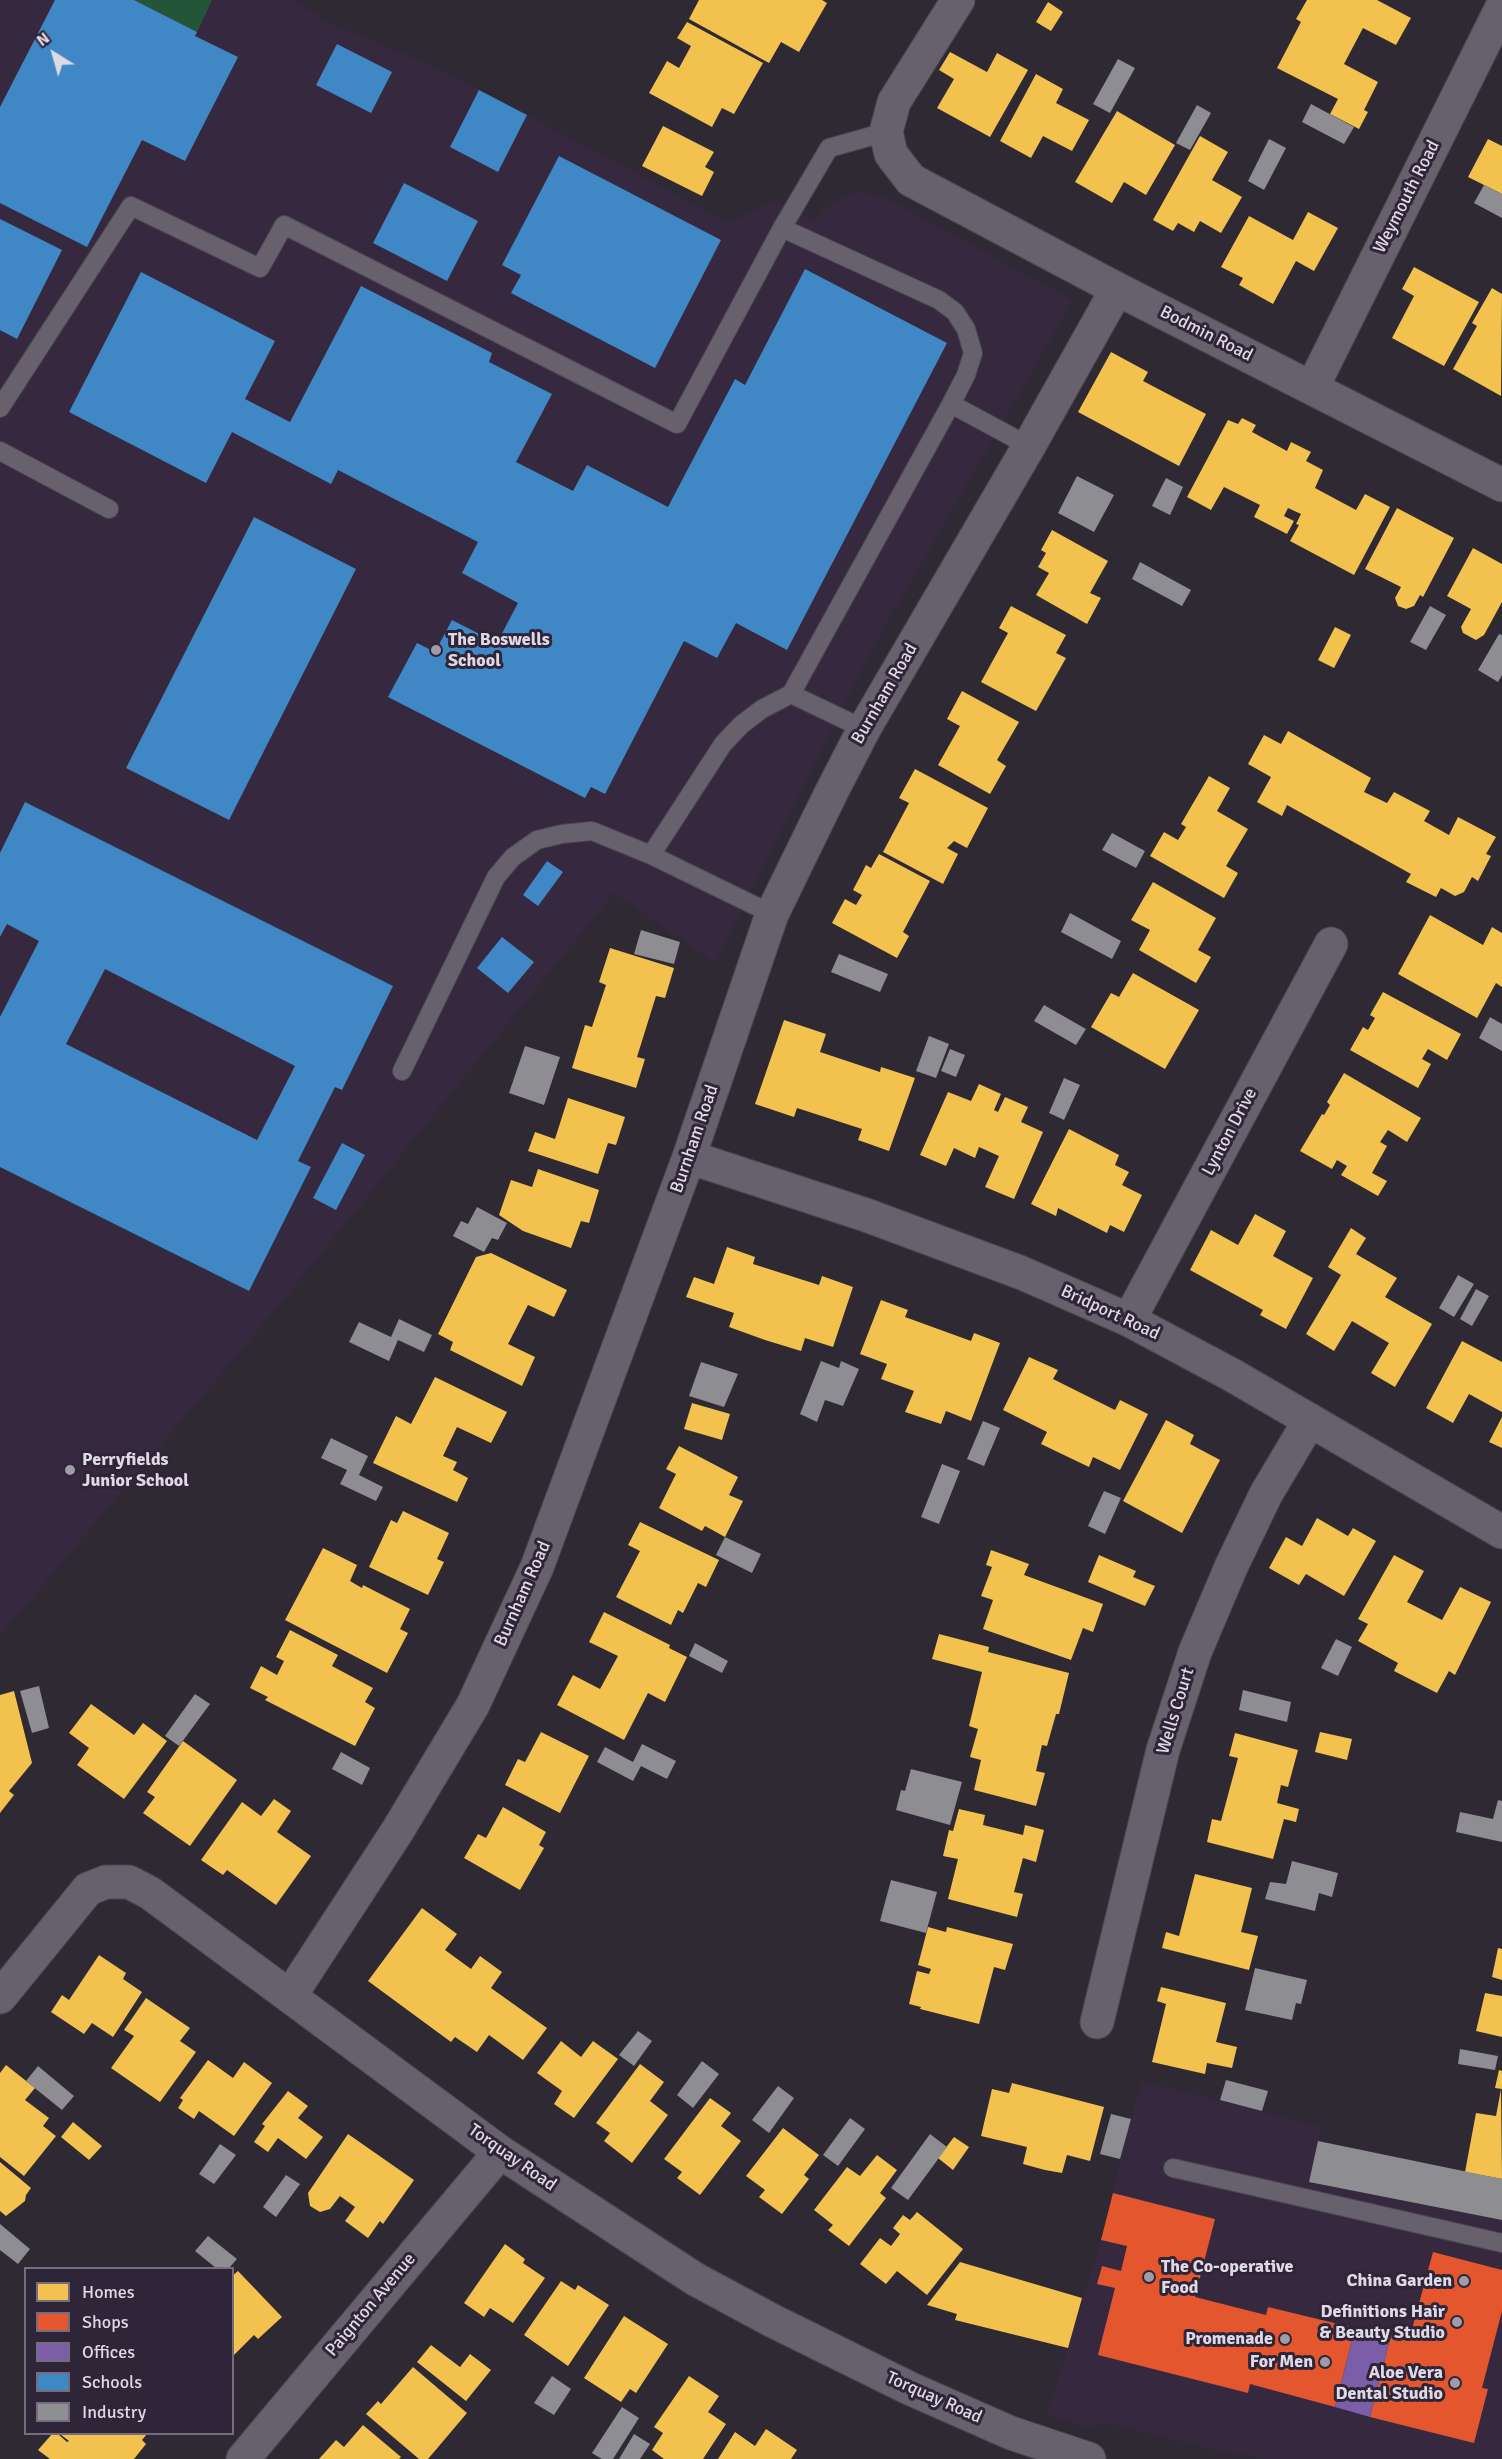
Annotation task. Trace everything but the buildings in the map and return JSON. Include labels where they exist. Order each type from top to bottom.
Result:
[{"type":"street","points":[[886,132],[894,102],[958,0]]},
{"type":"street","name":"Weymouth Road","points":[[1312,388],[1502,7]]},
{"type":"street","name":"Bodmin Road","points":[[886,132],[891,154],[911,180],[1117,289],[1502,485]]},
{"type":"street","name":"Burnham Road","points":[[290,1996],[398,1830],[473,1705],[537,1567],[690,1157],[772,914],[864,729],[1029,446],[1117,289]]},
{"type":"street","name":"Lynton Drive","points":[[1129,1320],[1330,944]]},
{"type":"street","name":"Bridport Road","points":[[690,1157],[1022,1273],[1129,1320],[1310,1420],[1502,1532]]},
{"type":"street","name":"Wells Court","points":[[1097,2022],[1163,1750],[1195,1652],[1231,1567],[1266,1494],[1310,1420]]},
{"type":"street","name":"Torquay Road","points":[[0,1996],[88,1889],[106,1882],[129,1882],[150,1893],[500,2152],[695,2279],[773,2321],[911,2389],[1011,2433],[1089,2459]]},
{"type":"street","name":"Paignton Avenue","points":[[243,2459],[500,2152]]},
{"type":"lane","points":[[0,408],[131,206],[260,268],[284,225],[677,424],[782,228],[829,148],[886,132]]},
{"type":"lane","points":[[651,855],[723,744],[741,725],[762,709],[791,694],[951,404],[966,375],[973,352],[966,329],[955,312],[939,300],[782,228]]},
{"type":"lane","points":[[951,404],[1029,446]]},
{"type":"lane","points":[[0,451],[109,509]]},
{"type":"lane","points":[[791,694],[864,729]]},
{"type":"lane","points":[[402,1071],[496,877],[513,857],[537,840],[562,834],[592,831],[651,855],[772,914]]},
{"type":"lane","points":[[1173,2168],[1502,2243]]},
{"type":"shaded area","name":"The Boswells School","points":[[0,0],[293,0],[337,26],[446,72],[730,223],[776,200],[815,221],[825,209],[841,197],[860,192],[884,197],[1073,300],[875,644],[715,963],[614,893],[281,1303],[0,1636]]},
{"type":"shaded area","points":[[1142,2081],[1323,2127],[1318,2141],[1502,2179],[1502,2459],[1265,2459],[1211,2449],[1106,2423],[1086,2427],[1047,2415],[1101,2240],[1120,2159]]},
{"type":"green space","points":[[134,0],[212,0],[197,32]]},
{"type":"place","name":"The Boswells School","points":[[436,650]]},
{"type":"place","name":"Perryfields Junior School","points":[[70,1470]]},
{"type":"place","name":"The Co-operative Food","points":[[1149,2277]]},
{"type":"place","name":"China Garden","points":[[1464,2281]]},
{"type":"place","name":"Definitions Hair & Beauty Studio","points":[[1457,2322]]},
{"type":"place","name":"Promenade","points":[[1285,2339]]},
{"type":"place","name":"For Men","points":[[1325,2362]]},
{"type":"place","name":"Aloe Vera Dental Studio","points":[[1455,2383]]}]
